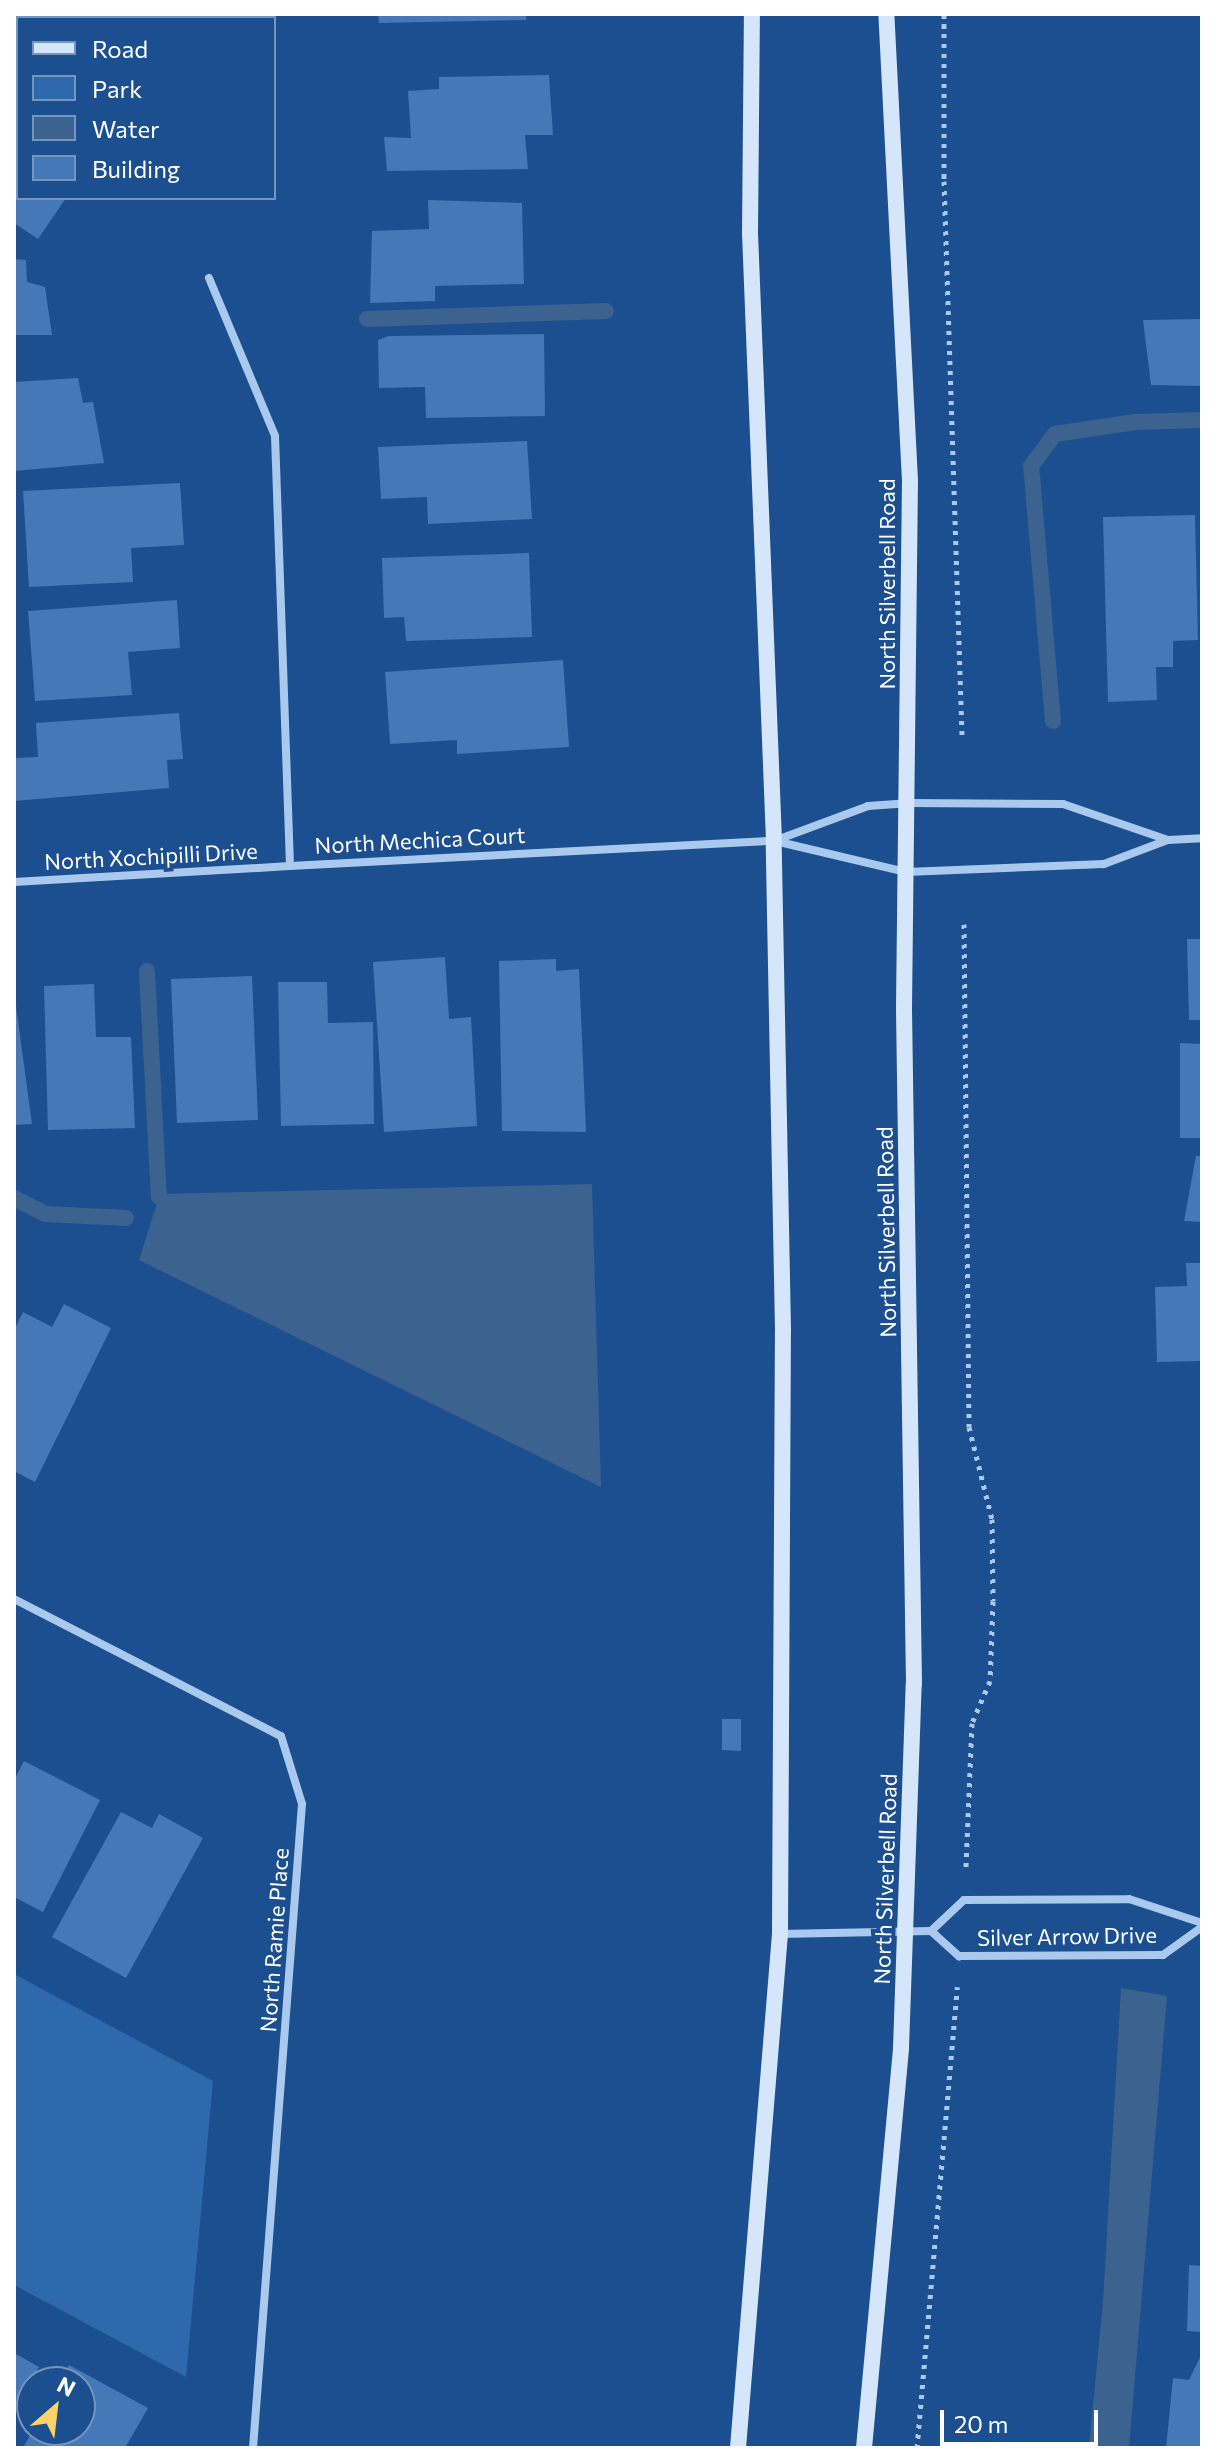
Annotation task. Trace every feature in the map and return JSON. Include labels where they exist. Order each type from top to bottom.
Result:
[{"type":"main road","points":[[738,2448],[780,1934],[778,1804],[783,1330],[774,841],[750,234],[752,14]]},
{"type":"main road","name":"North Silverbell Road","points":[[864,2448],[901,2048],[914,1605],[904,1007],[910,481],[886,14]]},
{"type":"street","name":"North Mechica Court","points":[[209,278],[275,436],[290,866],[774,841],[868,806],[907,803],[1063,804],[1168,840]]},
{"type":"street","points":[[774,841],[906,872],[1104,864],[1168,840],[1202,838]]},
{"type":"street","name":"North Xochipilli Drive","points":[[14,882],[290,866]]},
{"type":"street","name":"North Ramie Place","points":[[14,1599],[281,1736],[302,1804],[253,2448]]},
{"type":"street","name":"Silver Arrow Drive","points":[[1129,1899],[1202,1925],[1163,1955],[959,1956],[931,1931],[964,1900],[1129,1899]]},
{"type":"street","points":[[780,1934],[931,1931]]},
{"type":"path","points":[[944,14],[944,181],[962,736]]},
{"type":"path","points":[[964,924],[969,1427],[992,1519],[993,1601],[990,1681],[972,1723],[969,1832]]},
{"type":"path","points":[[917,2448],[956,1999]]},
{"type":"green space","points":[[14,1974],[213,2081],[186,2377],[14,2285]]},
{"type":"water","points":[[592,1184],[601,1487],[139,1260],[160,1194]]},
{"type":"water","points":[[1121,1988],[1167,1996],[1129,2448],[1089,2448],[1103,2301]]},
{"type":"building","points":[[258,14],[258,16],[167,16]]},
{"type":"building","points":[[378,14],[526,14],[526,20],[379,23]]},
{"type":"building","points":[[549,75],[553,135],[525,135],[528,169],[387,171],[384,137],[411,138],[408,91],[439,89],[439,77]]},
{"type":"building","points":[[14,123],[16,200],[65,200],[38,239],[14,223]]},
{"type":"building","points":[[428,200],[522,203],[524,284],[435,286],[435,301],[370,303],[372,231],[429,229]]},
{"type":"building","points":[[14,259],[26,260],[27,282],[45,287],[52,335],[14,335]]},
{"type":"building","points":[[1202,319],[1202,386],[1151,385],[1143,320]]},
{"type":"building","points":[[544,334],[545,416],[426,418],[425,387],[379,388],[378,340],[389,336]]},
{"type":"building","points":[[78,378],[83,403],[93,402],[104,463],[14,471],[14,382]]},
{"type":"building","points":[[527,441],[532,519],[428,524],[427,497],[381,499],[378,447]]},
{"type":"building","points":[[180,483],[184,545],[131,548],[133,582],[29,587],[23,491]]},
{"type":"building","points":[[1195,515],[1198,640],[1173,641],[1173,667],[1156,667],[1157,700],[1108,702],[1103,517]]},
{"type":"building","points":[[529,553],[532,637],[406,641],[404,617],[384,618],[382,558]]},
{"type":"building","points":[[177,600],[180,648],[128,652],[132,695],[35,701],[28,611]]},
{"type":"building","points":[[563,660],[569,747],[457,754],[457,740],[390,744],[385,672]]},
{"type":"building","points":[[179,713],[183,759],[167,760],[169,788],[14,801],[14,758],[38,757],[36,723]]},
{"type":"building","points":[[1187,939],[1202,939],[1202,1020],[1189,1020]]},
{"type":"building","points":[[445,957],[449,1019],[471,1017],[477,1126],[384,1132],[373,962]]},
{"type":"building","points":[[556,959],[556,971],[579,969],[586,1132],[502,1131],[499,961]]},
{"type":"building","points":[[252,976],[258,1120],[177,1123],[171,979]]},
{"type":"building","points":[[278,982],[327,982],[328,1023],[373,1022],[374,1124],[281,1126]]},
{"type":"building","points":[[94,984],[96,1037],[131,1037],[135,1128],[48,1130],[44,986]]},
{"type":"building","points":[[14,991],[32,1124],[14,1125]]},
{"type":"building","points":[[1180,1043],[1202,1044],[1202,1138],[1180,1138]]},
{"type":"building","points":[[1196,1156],[1202,1156],[1202,1222],[1184,1221]]},
{"type":"building","points":[[1186,1263],[1202,1263],[1202,1361],[1157,1362],[1155,1287],[1187,1286]]},
{"type":"building","points":[[64,1304],[111,1328],[35,1482],[14,1471],[14,1330],[23,1312],[52,1327]]},
{"type":"building","points":[[722,1719],[741,1719],[741,1751],[722,1750]]},
{"type":"building","points":[[24,1761],[100,1800],[43,1912],[14,1897],[14,1780]]},
{"type":"building","points":[[121,1812],[152,1828],[159,1814],[203,1838],[126,1978],[52,1937]]},
{"type":"building","points":[[1189,2265],[1202,2266],[1202,2332],[1187,2331]]},
{"type":"building","points":[[14,2353],[37,2366],[16,2366],[14,2412]]},
{"type":"building","points":[[1202,2353],[1202,2448],[1166,2448],[1173,2378],[1189,2380]]},
{"type":"building","points":[[96,2380],[148,2408],[125,2448],[23,2448],[96,2446]]},
{"type":"waterway","points":[[367,319],[606,311]]},
{"type":"waterway","points":[[1053,721],[1031,466],[1055,434],[1135,422],[1202,420]]},
{"type":"waterway","points":[[147,971],[159,1197]]},
{"type":"waterway","points":[[14,1198],[45,1214],[126,1218]]}]
